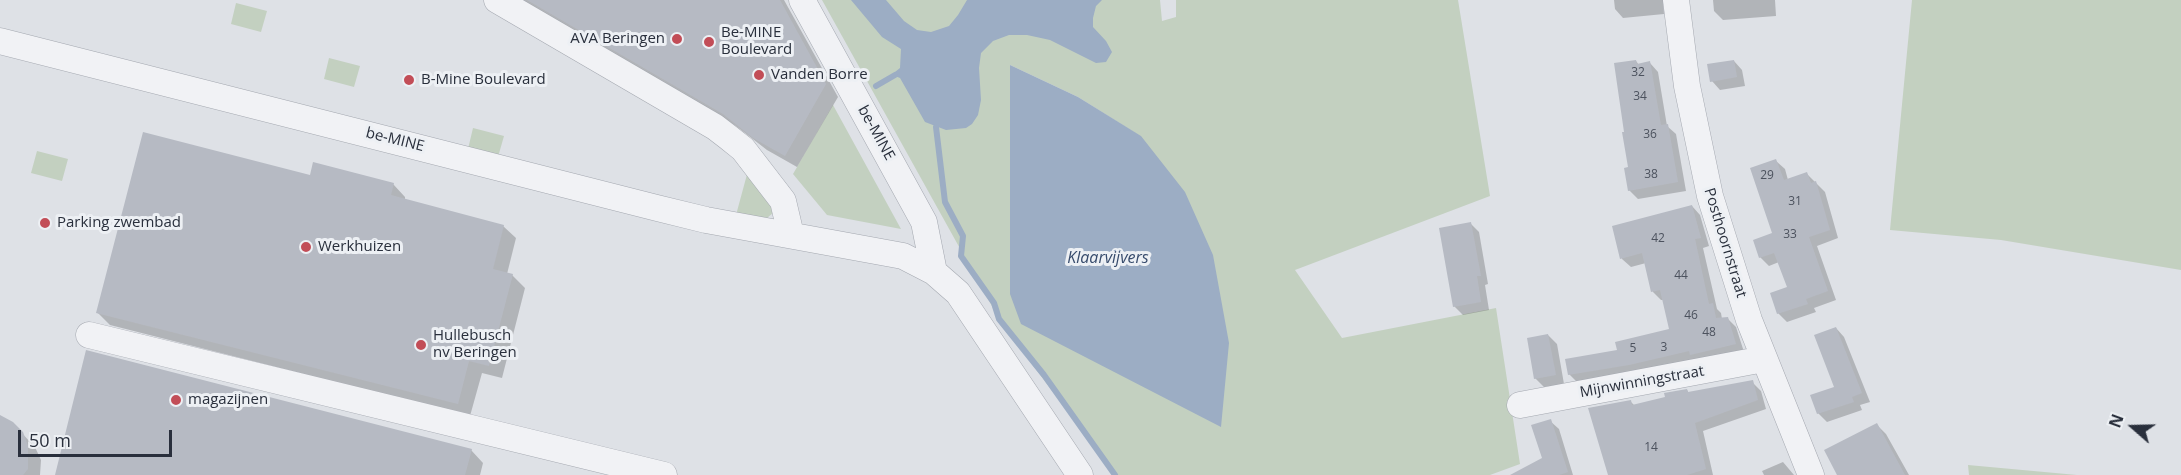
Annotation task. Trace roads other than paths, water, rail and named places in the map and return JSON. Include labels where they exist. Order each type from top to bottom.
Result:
[{"type":"street","points":[[497,0],[722,132],[743,149],[783,201],[791,235]]},
{"type":"street","name":"be-MINE","points":[[802,0],[924,222],[934,272]]},
{"type":"street","name":"Posthoornstraat","points":[[1676,0],[1686,86],[1704,170],[1729,260],[1764,359],[1812,475]]},
{"type":"street","name":"be-MINE","points":[[0,41],[706,220],[903,256],[934,272],[958,293],[1080,475]]},
{"type":"street","points":[[89,335],[664,475]]},
{"type":"street","name":"Mijnwinningstraat","points":[[1520,405],[1764,359]]},
{"type":"water","points":[[851,0],[886,0],[904,21],[917,30],[931,32],[949,26],[967,0],[1102,0],[1096,6],[1093,27],[1106,41],[1112,52],[1106,62],[1096,63],[1050,40],[1027,35],[1009,35],[993,41],[981,53],[979,68],[981,100],[978,115],[966,128],[946,130],[925,122],[900,78],[895,76],[895,72],[900,68],[901,49],[882,37]]},
{"type":"water","name":"Klaarvijvers","points":[[1010,65],[1078,97],[1141,136],[1185,192],[1213,255],[1229,343],[1221,427],[1021,324],[1010,294]]},
{"type":"waterway","points":[[876,86],[895,75]]},
{"type":"waterway","points":[[936,127],[945,202],[963,236],[961,256],[994,303],[999,319],[1044,375],[1115,475]]},
{"type":"place","name":"AVA Beringen","points":[[677,39]]},
{"type":"place","name":"Be-MINE Boulevard","points":[[709,42]]},
{"type":"place","name":"Vanden Borre","points":[[759,75]]},
{"type":"place","name":"B-Mine Boulevard","points":[[409,80]]},
{"type":"place","name":"Parking zwembad","points":[[45,223]]},
{"type":"place","name":"Werkhuizen","points":[[306,247]]},
{"type":"place","name":"Hullebusch nv Beringen","points":[[421,345]]},
{"type":"place","name":"magazijnen","points":[[176,400]]}]
